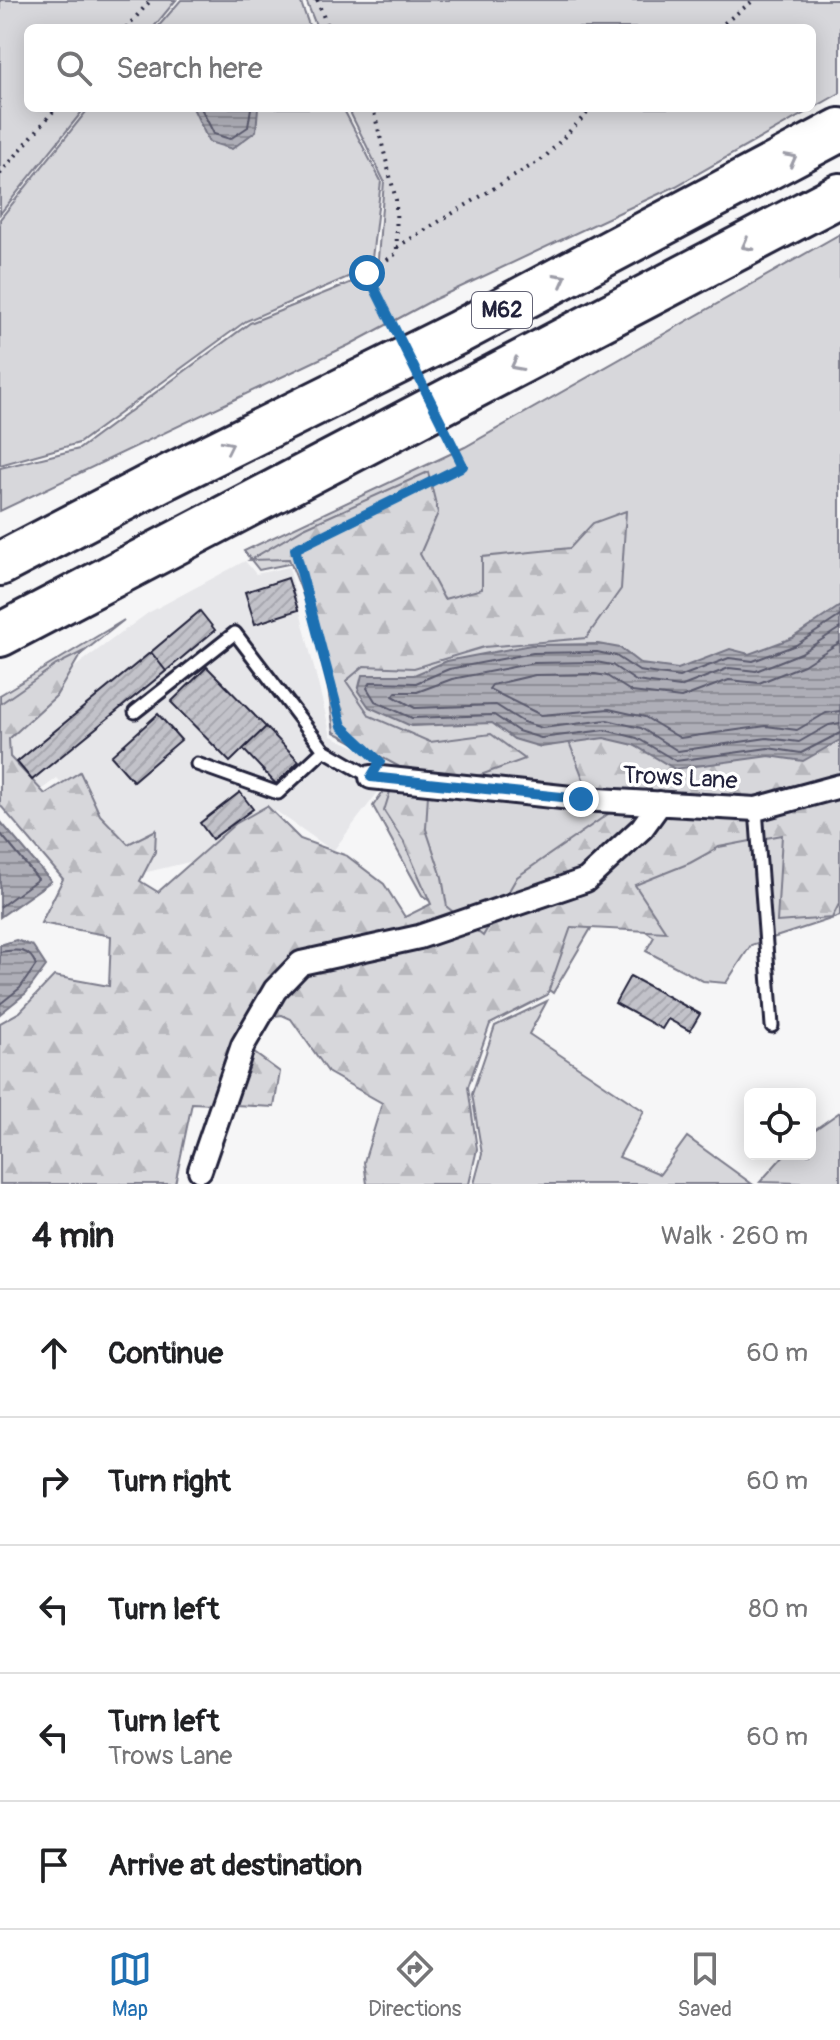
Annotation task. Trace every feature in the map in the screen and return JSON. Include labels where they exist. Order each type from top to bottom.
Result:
[{"type":"highway","name":"M62","points":[[0,564],[459,332],[840,130]]},
{"type":"highway","name":"M62","points":[[0,635],[840,195]]},
{"type":"highway","name":"M62","points":[[0,665],[419,416]]},
{"type":"highway","name":"M62","points":[[0,552],[159,481]]},
{"type":"street","name":"Trows Lane","points":[[371,777],[581,799],[756,809],[840,786]]},
{"type":"street","points":[[200,1170],[243,1045],[275,990],[301,963],[419,937],[586,880],[642,828],[660,803]]},
{"type":"lane","points":[[135,712],[235,633],[324,750],[371,777]]},
{"type":"lane","points":[[197,764],[278,793],[324,750]]},
{"type":"lane","points":[[756,809],[772,1026]]},
{"type":"path","points":[[130,24],[151,0]]},
{"type":"path","points":[[317,0],[326,24]]},
{"type":"path","points":[[723,24],[754,0]]},
{"type":"path","points":[[0,174],[53,112]]},
{"type":"path","points":[[371,777],[380,762],[342,726],[295,549],[463,466],[367,273],[397,253],[396,200],[374,112]]},
{"type":"path","points":[[397,247],[544,158],[588,112]]},
{"type":"shaded area","points":[[245,561],[256,574],[289,567],[331,736],[398,766],[333,851],[276,811],[202,859],[147,872],[57,778],[29,799],[0,768],[0,722],[148,613]]},
{"type":"green space","points":[[0,0],[176,0],[156,24],[24,24],[24,112],[82,112],[0,214]]},
{"type":"green space","points":[[181,0],[300,0],[309,24],[160,24]]},
{"type":"green space","points":[[306,0],[840,0],[840,93],[816,107],[816,24],[315,24]]},
{"type":"green space","points":[[86,112],[345,112],[381,181],[371,267],[246,321],[79,443],[0,465],[0,219]]},
{"type":"green space","points":[[350,112],[806,112],[676,186],[433,300],[349,345],[0,511],[0,468],[79,449],[250,323],[377,272],[384,181]]},
{"type":"green space","points":[[840,234],[840,916],[751,945],[726,983],[703,981],[646,951],[654,937],[606,903],[553,993],[422,895],[373,806],[404,761],[338,729],[298,562],[259,570],[244,551],[465,447]]},
{"type":"green space","points":[[428,472],[438,513],[420,554],[444,599],[482,589],[482,557],[570,548],[593,523],[626,511],[621,589],[586,638],[484,647],[414,668],[364,666],[346,681],[370,716],[430,742],[491,734],[525,759],[428,794],[426,829],[442,877],[447,907],[483,936],[517,877],[608,814],[628,790],[586,786],[569,742],[594,726],[656,756],[840,709],[840,902],[832,918],[777,922],[782,835],[719,847],[690,863],[635,885],[666,932],[571,927],[547,995],[490,1024],[468,1087],[477,1149],[469,1184],[367,1184],[364,1162],[382,1103],[329,1073],[291,1019],[282,1015],[249,1019],[238,1041],[280,1072],[274,1107],[192,1103],[175,1184],[0,1184],[0,1023],[20,1012],[54,976],[109,986],[111,936],[41,923],[63,879],[0,805],[0,704],[56,665],[82,652],[56,696],[9,739],[10,757],[45,794],[80,772],[100,815],[128,844],[156,830],[155,852],[140,881],[158,892],[235,824],[267,806],[300,839],[347,856],[384,884],[405,917],[431,904],[404,842],[384,811],[398,766],[334,732],[322,642],[289,559],[250,560],[304,528]]},
{"type":"green space","points":[[124,620],[0,718],[0,695]]},
{"type":"green space","points":[[547,1001],[529,1034],[644,1111],[619,1157],[660,1174],[687,1137],[752,1184],[474,1184],[482,1154],[472,1094],[495,1026]]},
{"type":"green space","points":[[840,1112],[840,1184],[760,1182],[780,1160],[816,1160],[816,1129]]},
{"type":"water","points":[[195,112],[258,112],[256,131],[232,149],[209,142]]},
{"type":"water","points":[[840,606],[840,740],[803,761],[769,756],[675,769],[634,745],[604,738],[541,747],[514,739],[492,723],[411,726],[369,707],[358,691],[362,675],[414,675],[447,661],[531,645],[598,644],[620,648],[641,664],[678,669],[730,649],[749,654],[792,638]]},
{"type":"water","points":[[0,821],[51,881],[0,917]]},
{"type":"water","points":[[16,940],[33,946],[46,966],[26,993],[0,1014],[0,945]]},
{"type":"building","points":[[288,578],[298,610],[255,624],[245,592]]},
{"type":"building","points":[[200,611],[215,630],[166,671],[151,652]]},
{"type":"building","points":[[151,652],[166,671],[32,780],[17,762]]},
{"type":"building","points":[[207,667],[266,727],[230,762],[171,702]]},
{"type":"building","points":[[158,714],[181,740],[133,781],[111,756]]},
{"type":"building","points":[[266,727],[299,761],[276,784],[243,749]]},
{"type":"building","points":[[240,792],[253,809],[212,839],[200,823]]},
{"type":"building","points":[[630,976],[700,1014],[690,1031],[668,1019],[662,1029],[615,1003]]},
{"type":"route","points":[[367,273],[463,466],[295,549],[342,726],[380,762],[371,777],[581,799]]}]
